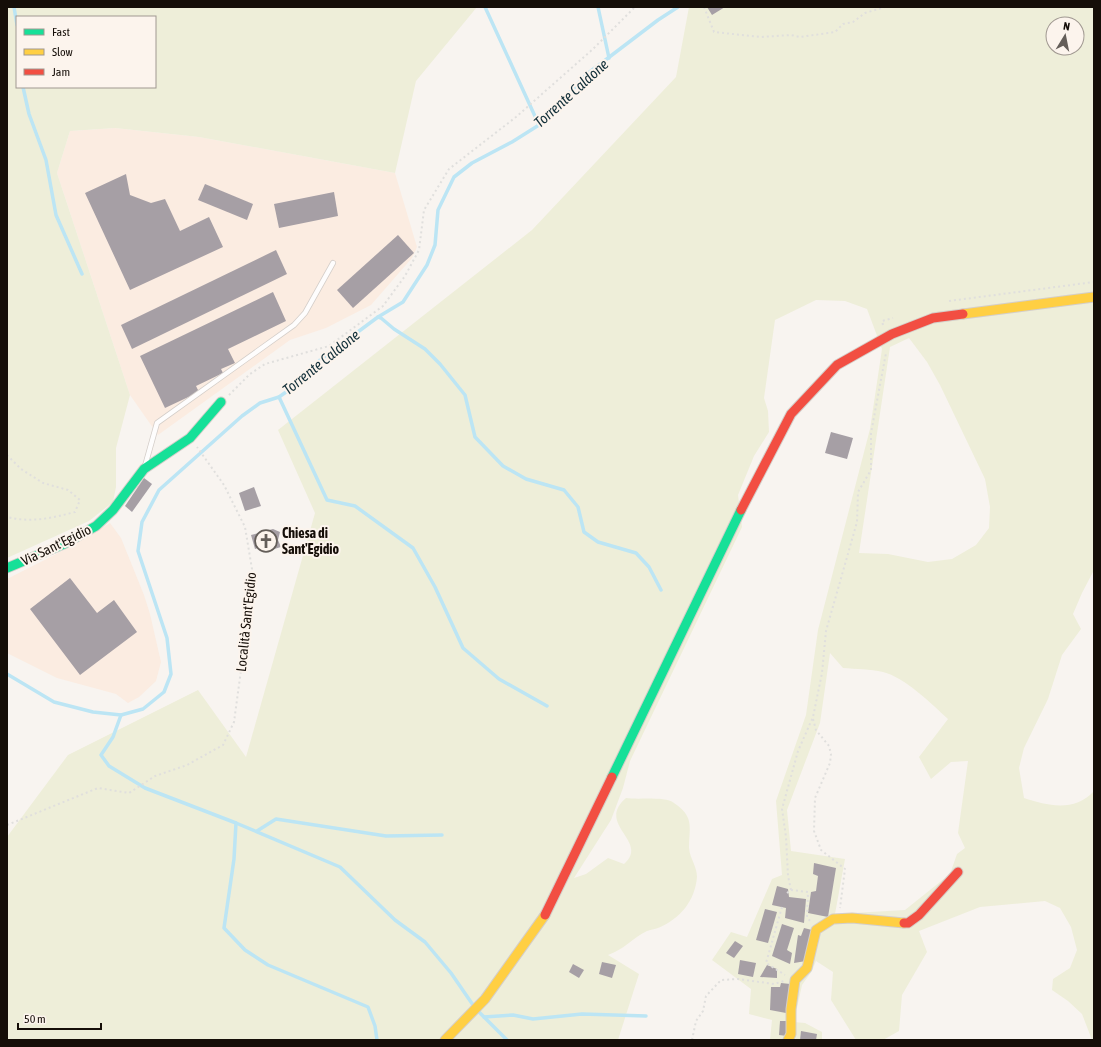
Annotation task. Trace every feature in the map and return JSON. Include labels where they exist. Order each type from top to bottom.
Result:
[{"type":"main road","points":[[445,1040],[485,999],[529,941],[544,918],[728,533],[791,414],[837,365],[892,334],[933,318],[1094,297]]},
{"type":"main road","name":"Via Sant'Egidio","points":[[7,568],[64,544],[96,526],[113,510],[144,469],[190,438],[221,402]]},
{"type":"main road","points":[[788,1040],[791,1034],[791,1009],[795,980],[807,968],[810,950],[816,930],[833,919],[838,918],[908,923],[919,915],[958,872]]},
{"type":"lane","points":[[144,469],[157,423],[294,325],[305,313],[333,263]]},
{"type":"path","points":[[221,402],[250,374],[265,364],[329,346],[383,306],[405,276],[419,250],[424,210],[449,169],[522,112],[593,49],[634,7]]},
{"type":"path","points":[[704,7],[714,32],[761,37],[791,35],[800,37],[835,32],[843,24],[853,22],[865,13],[885,7]]},
{"type":"path","points":[[791,890],[788,876],[786,838],[782,809],[798,751],[813,717],[822,674],[826,631],[857,522],[858,492],[871,470],[871,433],[887,349]]},
{"type":"path","name":"Località Sant'Egidio","points":[[7,825],[98,788],[129,792],[154,776],[187,765],[222,745],[234,722],[246,633],[252,569],[245,528],[224,485],[208,460],[196,446]]},
{"type":"path","points":[[7,455],[22,469],[43,483],[68,490],[80,500],[76,512],[50,518],[23,520],[7,517]]},
{"type":"path","points":[[813,717],[816,730],[829,746],[831,754],[830,763],[815,798],[814,832],[821,850],[845,869],[838,918]]},
{"type":"path","points":[[787,893],[791,890],[808,892],[807,917],[816,930]]},
{"type":"path","points":[[782,907],[766,963],[795,980]]},
{"type":"path","points":[[692,1040],[696,1021],[703,1012],[706,996],[721,980],[738,979],[774,984],[795,980]]},
{"type":"shaded area","points":[[115,128],[199,137],[395,173],[417,247],[412,258],[371,305],[326,328],[290,340],[158,435],[130,395],[57,173],[70,131]]},
{"type":"shaded area","points":[[110,523],[121,538],[144,595],[161,662],[156,681],[139,697],[128,703],[116,694],[57,678],[7,653],[7,579],[70,547]]},
{"type":"green space","points":[[7,7],[477,7],[416,81],[395,173],[199,137],[115,128],[70,131],[57,173],[130,395],[116,448],[116,487],[113,502],[89,521],[7,558]]},
{"type":"green space","points":[[689,7],[1094,7],[1094,570],[1073,614],[1081,629],[1062,655],[1048,699],[1024,748],[1019,768],[1024,798],[1033,801],[1052,805],[1070,805],[1087,798],[1094,791],[1094,1040],[1092,1040],[1082,1014],[1068,1001],[1052,990],[1053,979],[1070,968],[1077,950],[1071,927],[1060,908],[1045,901],[980,907],[919,931],[927,952],[902,995],[899,1031],[883,1040],[856,1040],[831,1000],[833,972],[816,961],[812,971],[802,985],[794,1022],[805,1023],[822,1032],[822,1040],[770,1040],[772,1020],[749,1014],[751,989],[712,960],[731,932],[747,937],[772,879],[782,875],[776,801],[806,715],[818,630],[870,429],[882,349],[867,309],[845,301],[816,300],[775,320],[764,398],[768,411],[769,432],[754,456],[738,495],[742,527],[630,761],[623,788],[611,820],[574,878],[586,874],[608,858],[624,864],[630,856],[631,848],[616,816],[618,808],[626,798],[670,801],[681,808],[688,818],[690,828],[689,848],[697,877],[696,886],[690,901],[673,920],[658,928],[647,931],[619,950],[608,955],[639,974],[618,1040],[7,1040],[7,837],[68,755],[198,690],[246,757],[315,513],[278,430],[532,230],[676,77]],"holes":[[[909,338],[927,362],[940,385],[985,479],[990,507],[989,528],[976,545],[952,559],[928,562],[888,554],[859,553],[890,347]],[[830,653],[843,668],[878,671],[900,679],[948,719],[919,757],[931,779],[951,762],[968,761],[958,833],[965,848],[957,854],[950,874],[905,910],[835,914],[845,859],[791,851],[787,810],[820,723]]]},
{"type":"building","points":[[707,7],[725,7],[712,15]]},
{"type":"building","points":[[126,174],[130,195],[151,203],[165,199],[180,231],[209,217],[223,247],[130,290],[85,193]]},
{"type":"building","points":[[205,184],[253,204],[247,220],[198,200]]},
{"type":"building","points":[[334,192],[338,216],[279,228],[274,204]]},
{"type":"building","points":[[398,235],[414,253],[353,308],[337,290]]},
{"type":"building","points":[[276,250],[287,274],[132,349],[121,325]]},
{"type":"building","points":[[273,292],[286,321],[228,349],[235,363],[221,369],[223,373],[196,386],[199,392],[165,408],[140,356]]},
{"type":"building","points":[[831,432],[853,438],[847,459],[825,453]]},
{"type":"building","points":[[144,478],[152,484],[132,512],[125,506]]},
{"type":"building","points":[[254,487],[261,506],[245,511],[239,493]]},
{"type":"building","name":"Chiesa di Sant'Egidio","points":[[273,529],[280,532],[278,540],[281,547],[271,550],[269,544],[255,549],[251,535]]},
{"type":"building","points":[[70,578],[97,613],[114,600],[137,632],[80,675],[30,609]]},
{"type":"building","points":[[814,863],[836,868],[828,917],[808,913],[811,892],[816,891],[818,876],[813,874]]},
{"type":"building","points":[[777,886],[788,889],[789,897],[806,899],[804,923],[785,918],[786,908],[772,905]]},
{"type":"building","points":[[765,909],[777,912],[768,943],[756,940]]},
{"type":"building","points":[[782,924],[794,928],[787,950],[792,953],[790,964],[772,956]]},
{"type":"building","points":[[804,928],[812,930],[806,961],[794,963],[798,935],[801,936]]},
{"type":"building","points":[[735,941],[743,946],[734,958],[726,953]]},
{"type":"building","points":[[740,960],[756,963],[753,977],[738,974]]},
{"type":"building","points":[[602,962],[616,965],[612,978],[599,974]]},
{"type":"building","points":[[573,964],[584,970],[579,978],[569,972]]},
{"type":"building","points":[[767,965],[777,969],[777,978],[760,977]]},
{"type":"building","points":[[781,983],[790,984],[786,1013],[770,1010],[771,987],[780,987]]},
{"type":"building","points":[[780,1021],[787,1021],[787,1036],[779,1035]]},
{"type":"building","points":[[801,1031],[817,1034],[816,1040],[800,1040]]},
{"type":"waterway","points":[[14,7],[16,19]]},
{"type":"waterway","points":[[485,7],[539,125]]},
{"type":"waterway","points":[[598,7],[609,58]]},
{"type":"waterway","name":"Torrente Caldone","points":[[7,674],[54,702],[93,712],[121,715],[143,709],[164,692],[171,674],[167,638],[138,551],[142,522],[159,490],[242,416],[260,403],[279,397],[303,380],[320,360],[378,317],[403,302],[427,265],[435,245],[438,210],[454,177],[472,163],[512,142],[539,125],[587,74],[658,20],[678,7]]},
{"type":"waterway","points":[[23,88],[29,114],[46,160],[56,215],[82,274]]},
{"type":"waterway","points":[[378,317],[425,349],[440,364],[465,395],[475,437],[503,466],[526,479],[564,490],[578,507],[584,532],[598,542],[636,553],[649,567],[661,590]]},
{"type":"waterway","points":[[279,397],[327,500],[355,506],[413,548],[435,587],[463,648],[499,679],[547,706]]},
{"type":"waterway","points":[[121,715],[113,737],[101,755],[109,766],[145,788],[236,823],[340,867],[395,920],[425,942],[451,973],[473,1005]]},
{"type":"waterway","points":[[257,831],[276,819],[386,836],[442,835]]},
{"type":"waterway","points":[[236,823],[234,859],[224,928],[245,950],[268,965],[368,1007],[375,1026],[377,1040]]},
{"type":"waterway","points":[[478,1011],[484,1017],[513,1015],[533,1019],[582,1014],[646,1016]]},
{"type":"waterway","points":[[484,1017],[507,1040]]},
{"type":"traffic: fast","points":[[7,568],[64,544],[96,526],[113,510],[144,469],[190,438],[221,402]]},
{"type":"traffic: fast","points":[[612,777],[741,510]]},
{"type":"traffic: slow","points":[[963,314],[1094,297]]},
{"type":"traffic: slow","points":[[445,1040],[485,999],[545,915]]},
{"type":"traffic: slow","points":[[788,1040],[791,1034],[791,1009],[795,980],[807,968],[816,930],[833,919],[852,918],[904,923]]},
{"type":"traffic: jam","points":[[741,510],[791,414],[837,365],[892,334],[933,318],[963,314]]},
{"type":"traffic: jam","points":[[545,915],[612,777]]},
{"type":"traffic: jam","points":[[904,923],[908,923],[919,915],[958,872]]},
{"type":"place","name":"Chiesa di Sant'Egidio","points":[[266,541]]}]
